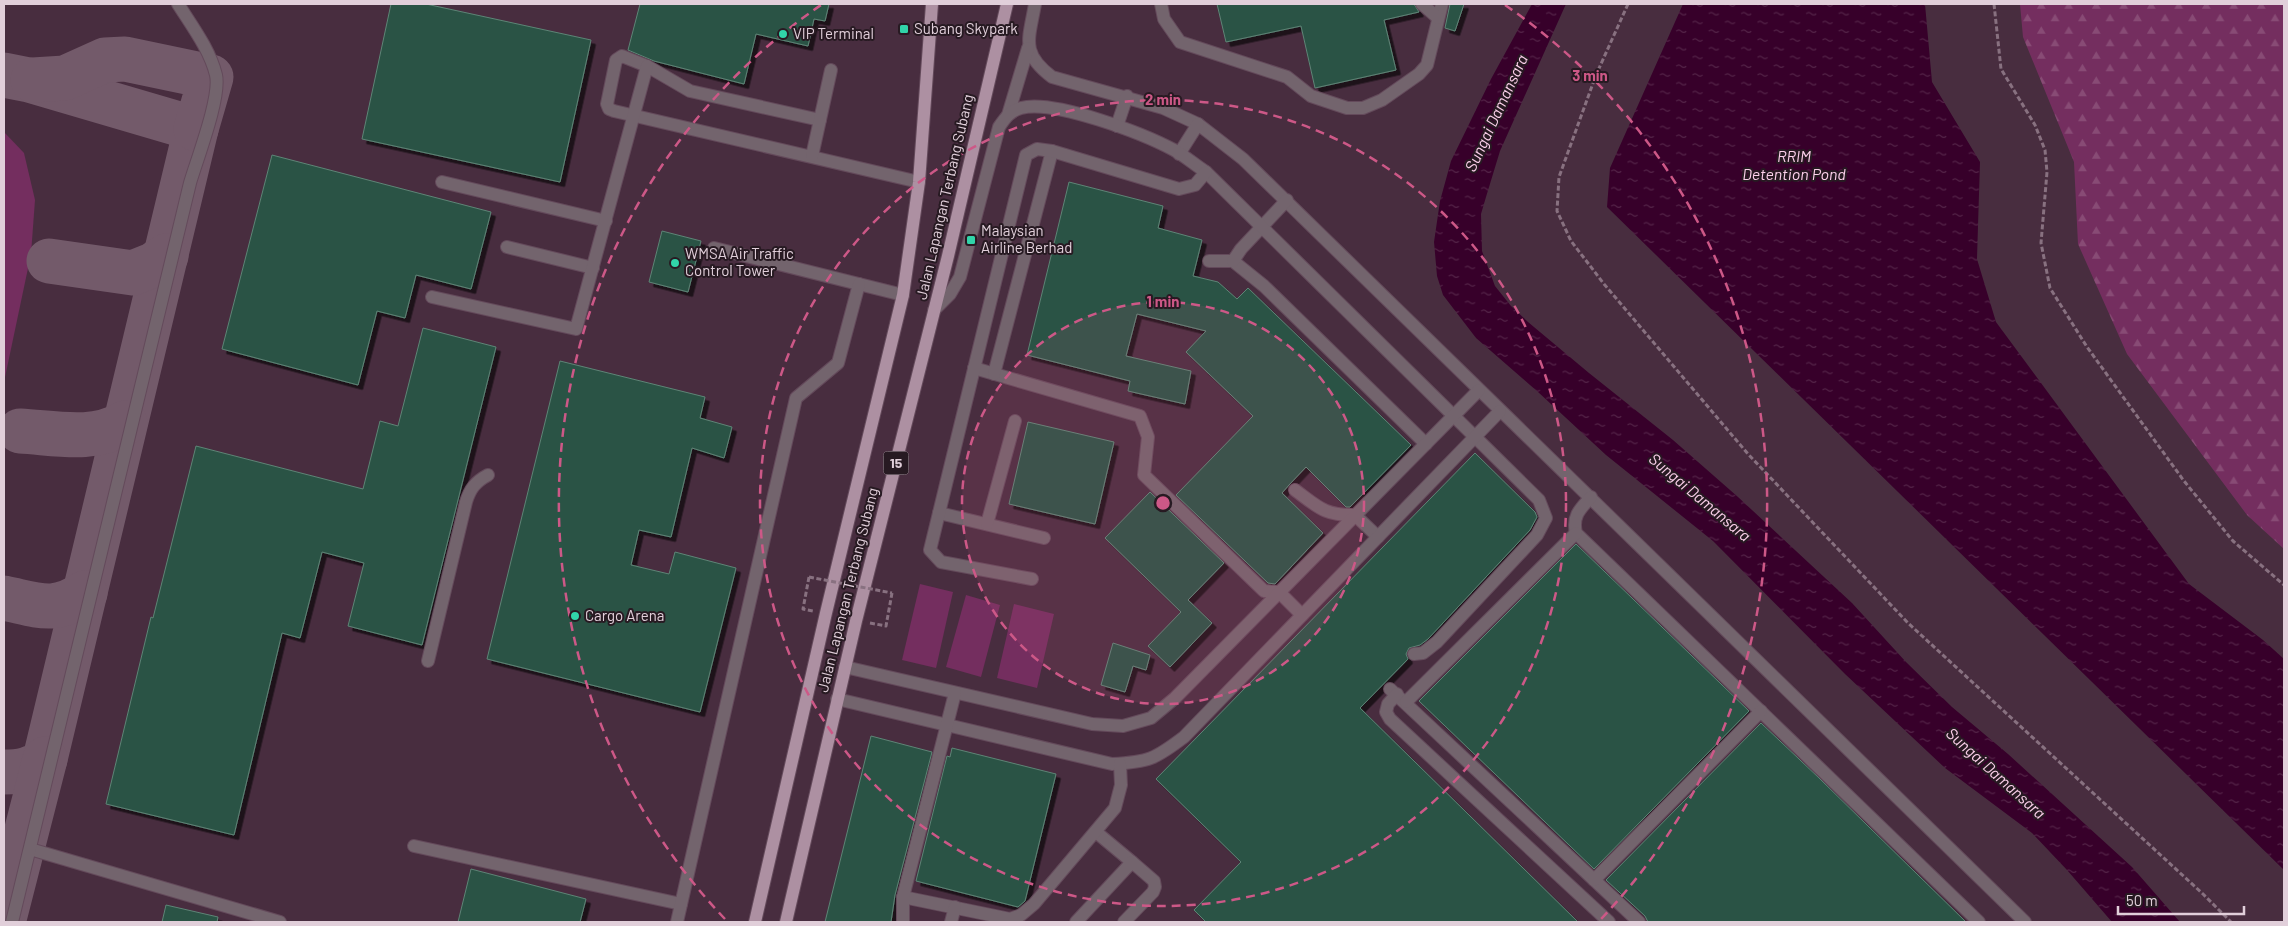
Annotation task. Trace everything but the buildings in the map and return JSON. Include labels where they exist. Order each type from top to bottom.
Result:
[{"type":"main road","name":"Jalan Lapangan Terbang Subang","points":[[755,922],[828,604],[903,295],[920,182],[932,4]]},
{"type":"main road","name":"Jalan Lapangan Terbang Subang","points":[[786,922],[837,699],[934,310],[1007,4]]},
{"type":"street","points":[[12,922],[190,183],[216,97],[216,76],[203,45],[178,4]]},
{"type":"street","points":[[934,310],[950,294],[960,277],[999,127],[1008,115],[1028,48],[1035,4]]},
{"type":"street","points":[[1161,4],[1164,19],[1180,42],[1287,76],[1311,96],[1347,108],[1363,108],[1382,100],[1419,74],[1427,65],[1442,4]]},
{"type":"street","points":[[1422,4],[1438,18]]},
{"type":"street","points":[[1028,48],[1038,66],[1052,77],[1127,96],[1163,108],[1198,124],[1243,159],[2025,922]]},
{"type":"street","points":[[820,120],[690,90],[647,66],[622,56],[616,60],[607,104],[614,111],[920,182]]},
{"type":"street","points":[[432,297],[576,329],[647,66]]},
{"type":"street","points":[[812,156],[831,70]]},
{"type":"street","points":[[1117,126],[1127,96]]},
{"type":"street","points":[[1008,115],[1021,108],[1050,107],[1117,126],[1179,154],[1206,172],[1454,414],[1539,500],[1546,518],[1537,535],[1437,642],[1423,653],[1414,654]]},
{"type":"street","points":[[1179,154],[1198,124]]},
{"type":"street","points":[[1032,579],[941,562],[930,550],[1026,155],[1037,149],[1052,151],[1179,189],[1195,185],[1206,172]]},
{"type":"street","points":[[994,374],[1052,151]]},
{"type":"street","points":[[442,182],[606,221]]},
{"type":"street","points":[[1234,261],[1240,249],[1287,200]]},
{"type":"street","points":[[507,247],[593,268]]},
{"type":"street","points":[[714,248],[903,295]]},
{"type":"street","points":[[1209,260],[1234,261],[1264,286],[1426,444]]},
{"type":"street","points":[[677,922],[796,398],[838,363],[859,284]]},
{"type":"street","points":[[974,368],[1140,416],[1148,437],[1144,475],[1264,591],[1279,592],[1302,615]]},
{"type":"street","points":[[845,667],[1092,724],[1122,726],[1151,718],[1175,698],[1479,390]]},
{"type":"street","points":[[837,699],[1112,764],[1143,762],[1161,754],[1184,737],[1500,411]]},
{"type":"street","points":[[987,524],[1015,421]]},
{"type":"street","points":[[428,661],[466,502],[470,490],[477,481],[488,475]]},
{"type":"street","points":[[1295,490],[1325,512],[1341,516],[1355,515],[1378,537]]},
{"type":"street","points":[[1590,497],[1576,513],[1573,522],[1576,533],[1979,922]]},
{"type":"street","points":[[939,513],[1044,538]]},
{"type":"street","points":[[1576,533],[1388,704],[1386,712],[1390,719],[1609,922]]},
{"type":"street","points":[[903,922],[903,897],[955,693]]},
{"type":"street","points":[[1398,695],[1639,922]]},
{"type":"street","points":[[1594,880],[1761,712]]},
{"type":"street","points":[[903,897],[955,907],[1000,920],[1010,919],[1026,912],[1115,808],[1119,797],[1120,764]]},
{"type":"street","points":[[1096,832],[1154,881],[1155,887],[1153,892],[1124,922]]},
{"type":"street","points":[[414,846],[681,904]]},
{"type":"street","points":[[30,849],[280,922]]},
{"type":"street","points":[[1076,922],[1132,862]]},
{"type":"street","points":[[951,922],[955,907]]},
{"type":"path","points":[[1628,4],[1596,75],[1559,177],[1557,211],[1571,241],[1604,284],[1748,454],[1895,610],[2231,922]]},
{"type":"path","points":[[1994,4],[2001,69],[2035,126],[2044,150],[2047,172],[2041,243],[2050,288],[2087,347],[2184,481],[2233,541],[2284,585]]},
{"type":"path","points":[[803,609],[809,577],[892,593],[886,626]]},
{"type":"green space","points":[[2020,4],[2284,4],[2284,549],[2247,515],[2127,354],[2078,244],[2074,162],[2023,37]]},
{"type":"green space","points":[[4,132],[24,153],[35,200],[31,254],[4,382]]},
{"type":"green space","points":[[920,584],[953,592],[936,668],[902,660]]},
{"type":"green space","points":[[966,595],[1000,605],[981,677],[946,667]]},
{"type":"green space","points":[[1014,604],[1054,614],[1037,688],[997,678]]},
{"type":"water","name":"Sungai Damansara","points":[[1532,4],[1566,4],[1500,151],[1481,214],[1482,251],[1495,286],[1511,306],[1528,322],[1673,440],[1738,497],[1852,603],[1906,662],[1952,707],[2008,754],[2132,867],[2180,922],[2112,922],[2032,833],[1945,768],[1845,674],[1713,541],[1606,455],[1476,338],[1443,295],[1437,276],[1434,242],[1440,201],[1451,161],[1491,79]]},
{"type":"water","name":"RRIM Detention Pond","points":[[1683,4],[1925,4],[1932,82],[1980,162],[1977,259],[1996,322],[2189,584],[2263,640],[2284,659],[2284,870],[1607,207],[1610,168]]},
{"type":"taxiway","points":[[33,80],[65,78],[105,60],[125,59],[211,77],[196,129]]},
{"type":"taxiway","points":[[4,75],[29,80],[196,129],[45,759],[36,766],[26,770],[4,772]]},
{"type":"taxiway","points":[[49,261],[133,273],[153,265],[166,256]]},
{"type":"taxiway","points":[[20,431],[74,435],[100,433],[125,423]]},
{"type":"taxiway","points":[[4,598],[36,605],[55,606],[74,600],[85,593]]},
{"type":"taxiway","points":[[4,919],[45,759]]},
{"type":"place","name":"Subang Skypark","points":[[904,29]]},
{"type":"place","name":"VIP Terminal","points":[[783,34]]},
{"type":"place","name":"Malaysian Airline Berhad","points":[[971,240]]},
{"type":"place","name":"WMSA Air Traffic Control Tower","points":[[675,263]]},
{"type":"place","name":"Cargo Arena","points":[[575,616]]}]
